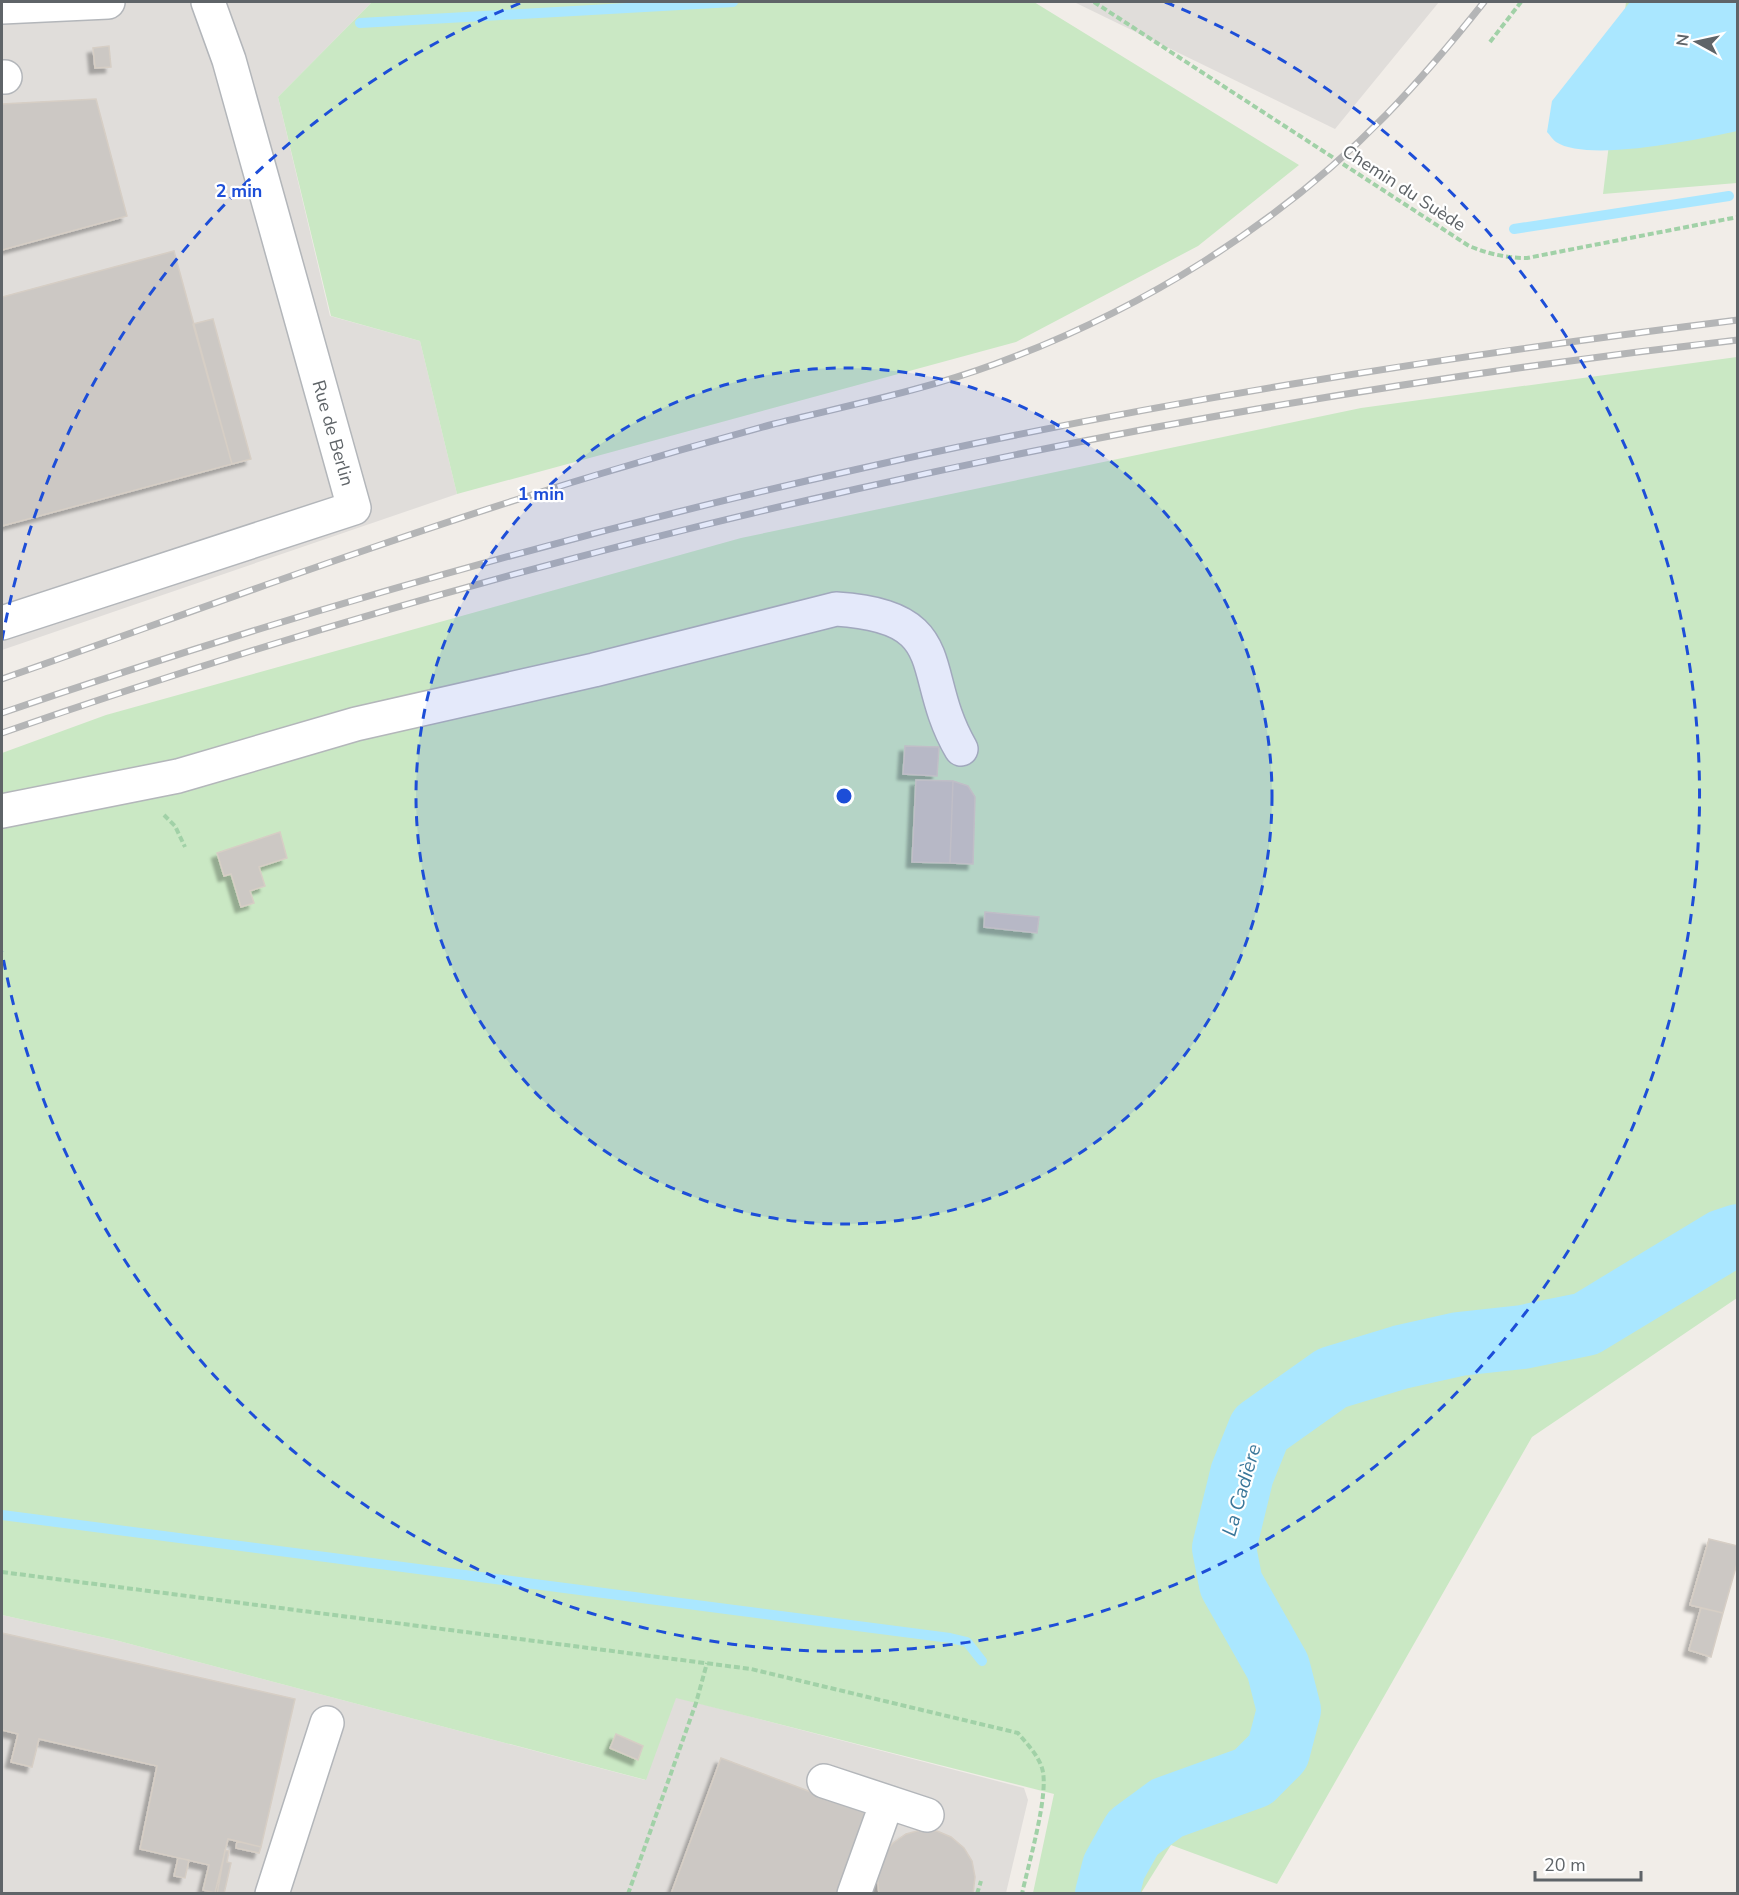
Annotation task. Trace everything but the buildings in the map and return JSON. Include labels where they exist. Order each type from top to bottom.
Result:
[{"type":"street","points":[[2,7],[108,2]]},
{"type":"street","name":"Rue de Berlin","points":[[2,623],[354,508],[229,60],[208,2]]},
{"type":"street","points":[[2,811],[178,776],[356,724],[594,670],[836,609],[866,611],[897,620],[915,633],[929,653],[948,724],[961,749]]},
{"type":"street","points":[[272,1893],[327,1723]]},
{"type":"street","points":[[824,1781],[927,1815]]},
{"type":"street","points":[[854,1893],[887,1802]]},
{"type":"path","name":"Chemin du Suède","points":[[1094,2],[1469,246],[1487,253],[1505,258],[1527,258],[1737,217]]},
{"type":"path","points":[[1490,42],[1521,2]]},
{"type":"path","points":[[2,1572],[751,1669],[1018,1733],[1033,1750],[1042,1770],[1042,1799],[1022,1893]]},
{"type":"path","points":[[628,1893],[696,1702],[707,1663]]},
{"type":"path","points":[[977,1893],[981,1881]]},
{"type":"shaded area","points":[[2,2],[372,2],[278,97],[330,316],[420,341],[457,494],[2,650]]},
{"type":"shaded area","points":[[1074,2],[1439,2],[1335,129]]},
{"type":"shaded area","points":[[2,1615],[115,1640],[645,1780],[675,1697],[1024,1788],[1028,1800],[1006,1893],[2,1894]]},
{"type":"green space","points":[[372,2],[1034,2],[1299,165],[1198,246],[1016,342],[457,494],[420,341],[331,316],[278,97]]},
{"type":"green space","points":[[1626,2],[1737,2],[1737,183],[1603,194]]},
{"type":"green space","points":[[1737,357],[1737,1298],[1532,1437],[1277,1884],[1171,1845],[1141,1893],[1033,1893],[1054,1794],[676,1698],[646,1780],[115,1640],[2,1615],[2,753],[106,715],[741,538],[1361,408]]},
{"type":"water","points":[[1630,2],[1737,2],[1737,131],[1618,150],[1571,148],[1556,142],[1547,132],[1552,101]]},
{"type":"waterway","points":[[360,23],[733,2]]},
{"type":"waterway","points":[[1514,229],[1729,196]]},
{"type":"waterway","name":"La Cadière","points":[[1107,1894],[1114,1867],[1133,1833],[1167,1808],[1253,1777],[1278,1752],[1289,1710],[1278,1667],[1231,1584],[1224,1548],[1242,1474],[1260,1429],[1332,1378],[1401,1357],[1459,1344],[1523,1337],[1586,1324],[1723,1241],[1738,1236]]},
{"type":"waterway","points":[[2,1515],[950,1638],[967,1642],[982,1661]]},
{"type":"railway","points":[[2,679],[444,523],[726,437],[883,398],[967,374],[1049,343],[1154,291],[1205,261],[1300,193],[1386,115],[1412,88],[1484,2]]},
{"type":"railway","points":[[2,713],[212,644],[425,580],[639,522],[854,470],[1074,424],[1294,384],[1405,366],[1738,320]]},
{"type":"railway","points":[[2,733],[213,663],[427,599],[642,541],[859,488],[1077,442],[1297,402],[1517,368],[1738,340]]}]
